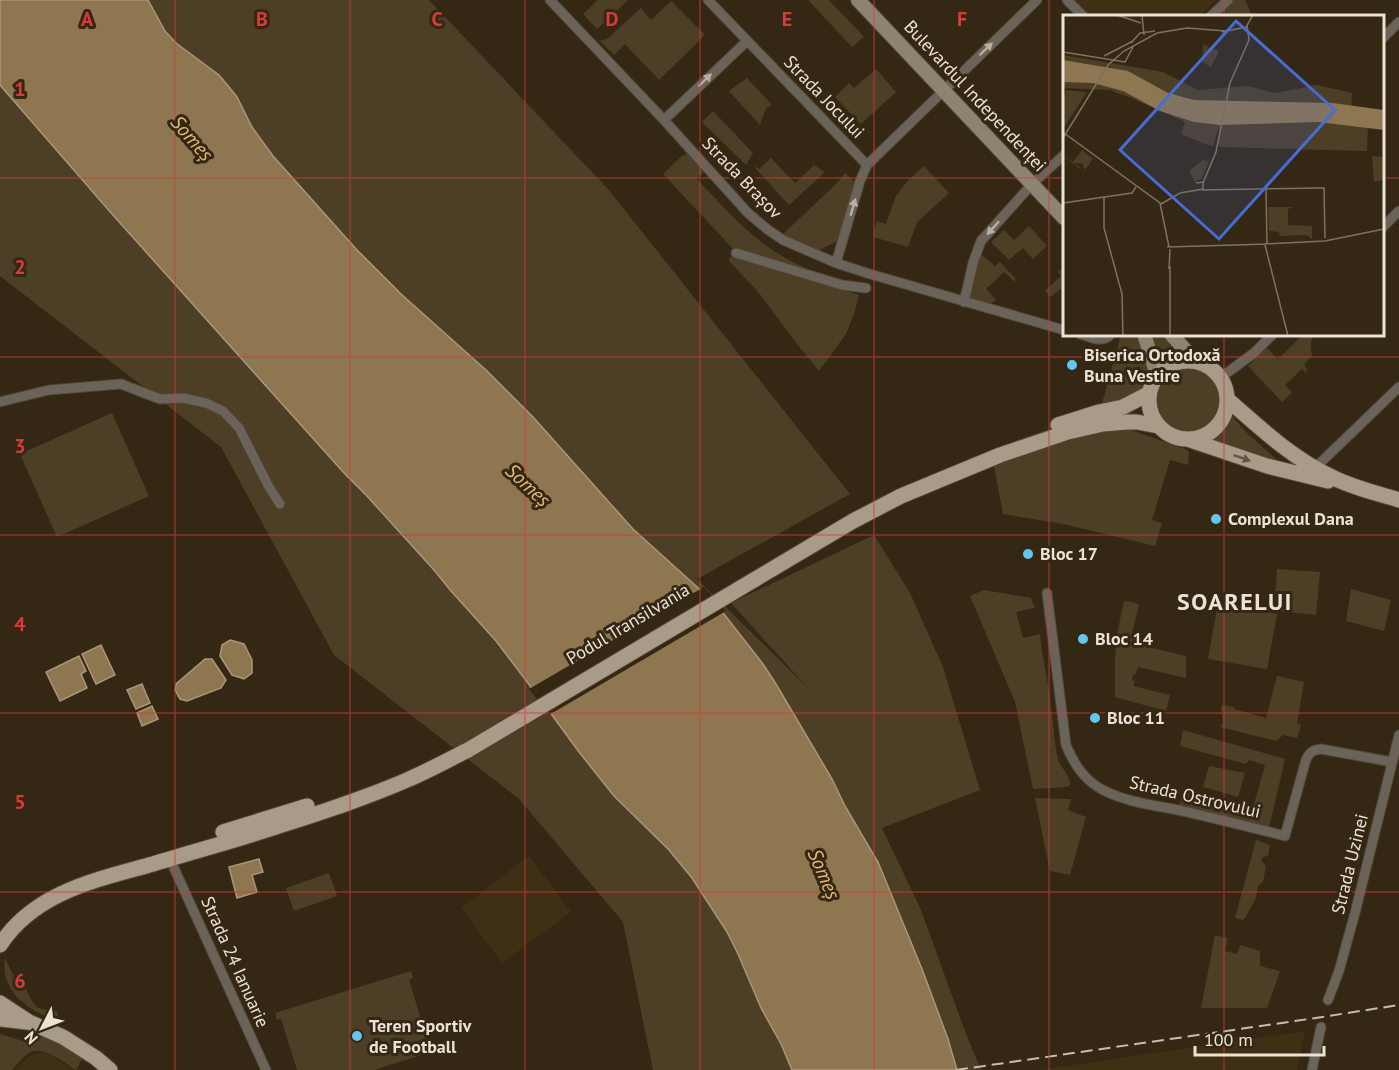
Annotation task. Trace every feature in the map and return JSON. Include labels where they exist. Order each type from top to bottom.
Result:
[{"type":"main road","points":[[1187,440],[1201,437],[1214,430],[1223,418],[1227,399],[1220,378],[1207,365],[1195,361],[1171,364],[1157,375],[1151,384],[1150,411],[1158,426],[1171,436],[1267,466],[1379,494]]},
{"type":"main road","points":[[998,451],[1064,423],[1123,407],[1149,394]]},
{"type":"main road","points":[[1227,399],[1314,468],[1346,483],[1399,500]]},
{"type":"main road","points":[[998,451],[1103,424],[1137,422],[1158,426]]},
{"type":"main road","name":"Podul Transilvania","points":[[61,889],[78,878],[106,868],[274,822],[407,773],[466,743],[848,513],[896,488],[998,451]]},
{"type":"main road","points":[[0,936],[29,906],[46,893],[61,889]]},
{"type":"main road","points":[[0,945],[11,930],[29,913],[61,889]]},
{"type":"main road","points":[[0,1002],[29,1022],[63,1037],[110,1070]]},
{"type":"main road","points":[[0,1019],[29,1022]]},
{"type":"street","name":"Strada Brașov","points":[[550,0],[748,213],[783,240],[836,263],[870,274],[1063,329]]},
{"type":"street","name":"Strada Jocului","points":[[708,0],[867,165]]},
{"type":"street","name":"Bulevardul Independenței","points":[[858,0],[1063,216]]},
{"type":"street","points":[[836,263],[860,181],[867,165],[1037,0]]},
{"type":"street","points":[[1067,0],[1082,15]]},
{"type":"street","points":[[1212,15],[1228,0]]},
{"type":"street","points":[[1384,38],[1399,22]]},
{"type":"street","points":[[664,120],[747,40]]},
{"type":"street","points":[[964,302],[973,263],[981,242],[1032,184],[1063,157]]},
{"type":"street","points":[[1384,227],[1399,211]]},
{"type":"street","points":[[736,253],[842,285],[866,288]]},
{"type":"street","points":[[1088,336],[1103,340],[1110,336]]},
{"type":"street","points":[[1145,336],[1157,375]]},
{"type":"street","points":[[1173,336],[1195,361]]},
{"type":"street","points":[[1220,378],[1254,353],[1271,336]]},
{"type":"street","points":[[0,402],[49,390],[121,384],[160,399],[183,398],[206,403],[223,411],[238,428],[280,504]]},
{"type":"street","points":[[1314,468],[1399,387]]},
{"type":"street","name":"Strada Ostrovului","points":[[1047,593],[1066,745],[1074,764],[1085,777],[1102,790],[1125,799],[1285,836],[1307,755],[1312,751],[1321,749],[1392,762]]},
{"type":"street","name":"Strada Uzinei","points":[[1328,1000],[1339,971],[1355,914],[1399,735]]},
{"type":"street","name":"Strada 24 Ianuarie","points":[[174,868],[266,1070]]},
{"type":"street","points":[[1312,1070],[1321,1027]]},
{"type":"shaded area","points":[[0,0],[429,0],[608,189],[850,494],[697,579],[807,687],[731,603],[874,535],[910,593],[943,667],[980,790],[882,828],[921,910],[981,1070],[653,1070],[623,922],[519,799],[334,655],[221,447],[0,276]]},
{"type":"shaded area","points":[[598,0],[628,0],[597,29],[583,14]]},
{"type":"shaded area","points":[[808,0],[829,0],[864,37],[852,47]]},
{"type":"shaded area","points":[[1075,0],[1216,0],[1201,15],[1090,15]]},
{"type":"shaded area","points":[[1228,0],[1245,0],[1252,15],[1225,13],[1212,15]]},
{"type":"shaded area","points":[[671,1],[705,35],[659,80],[625,44],[614,55],[600,41],[607,39],[641,8],[651,20]]},
{"type":"shaded area","points":[[876,69],[896,92],[861,124],[835,97],[849,83],[854,88]]},
{"type":"shaded area","points":[[747,78],[772,105],[766,108],[760,125],[729,91]]},
{"type":"shaded area","points":[[713,111],[753,153],[746,165],[702,122]]},
{"type":"shaded area","points":[[687,153],[704,172],[697,179],[737,221],[769,248],[808,269],[779,265],[859,295],[846,334],[819,371],[759,293],[728,260],[736,252],[663,174]]},
{"type":"shaded area","points":[[771,158],[795,183],[814,165],[825,172],[789,205],[756,169],[755,166],[759,169]]},
{"type":"shaded area","points":[[924,166],[949,193],[917,222],[908,247],[873,237],[877,221],[886,224],[896,196],[909,179]]},
{"type":"shaded area","points":[[845,173],[856,183],[838,241],[817,251],[783,234],[836,184]]},
{"type":"shaded area","points":[[1029,226],[1047,246],[1033,259],[1023,248],[1009,260],[991,242],[1004,230],[1014,240]]},
{"type":"shaded area","points":[[977,251],[995,266],[1000,262],[1015,278],[1015,282],[1004,272],[986,289],[996,300],[984,308],[964,302]]},
{"type":"shaded area","points":[[1063,267],[1063,292],[1060,289],[1051,297],[1045,291],[1061,276],[1058,272]]},
{"type":"shaded area","points":[[1121,336],[1141,336],[1153,377],[1146,391],[1135,399],[1101,407]]},
{"type":"shaded area","points":[[1145,336],[1170,336],[1183,358],[1169,361],[1158,372]]},
{"type":"shaded area","points":[[1302,336],[1314,336],[1311,342],[1312,356],[1304,364],[1307,369],[1306,373],[1302,369],[1285,385],[1292,393],[1282,402],[1248,366],[1267,348],[1278,359]]},
{"type":"shaded area","points":[[1180,361],[1196,361],[1210,367],[1221,378],[1227,392],[1227,408],[1221,422],[1210,433],[1196,439],[1180,439],[1166,433],[1155,422],[1149,408],[1149,392],[1155,378],[1166,367]]},
{"type":"shaded area","points":[[1228,411],[1245,431],[1285,467],[1206,438],[1221,425]]},
{"type":"shaded area","points":[[112,413],[149,496],[57,537],[20,454]]},
{"type":"shaded area","points":[[1125,428],[1189,452],[1188,465],[1170,460],[1152,520],[1162,523],[1155,546],[1068,525],[1003,514],[994,466],[1075,435]]},
{"type":"shaded area","points":[[1277,569],[1320,572],[1316,615],[1274,611]]},
{"type":"shaded area","points":[[1351,589],[1391,600],[1384,631],[1346,621]]},
{"type":"shaded area","points":[[984,590],[1031,598],[1035,608],[1016,612],[1023,638],[1040,634],[1056,751],[1059,762],[1070,781],[1070,785],[1066,787],[1033,789],[1015,702],[970,596]]},
{"type":"shaded area","points":[[1124,601],[1139,605],[1131,637],[1139,645],[1186,656],[1186,678],[1138,667],[1133,675],[1132,680],[1135,681],[1133,686],[1170,695],[1166,711],[1115,697],[1117,634]]},
{"type":"shaded area","points":[[1218,603],[1277,614],[1267,669],[1208,659]]},
{"type":"shaded area","points":[[1277,676],[1304,682],[1297,724],[1301,725],[1297,738],[1283,735],[1276,741],[1220,727],[1223,723],[1221,705],[1266,718]]},
{"type":"shaded area","points":[[1183,730],[1285,759],[1268,832],[1178,810],[1185,787],[1194,789],[1191,801],[1235,814],[1237,807],[1252,811],[1265,765],[1249,760],[1246,764],[1180,746]]},
{"type":"shaded area","points":[[1209,766],[1245,773],[1238,797],[1203,787]]},
{"type":"shaded area","points":[[1035,798],[1071,799],[1068,810],[1086,817],[1070,875],[1050,871]]},
{"type":"shaded area","points":[[1256,840],[1270,845],[1268,856],[1261,860],[1266,866],[1263,882],[1258,886],[1256,898],[1244,920],[1235,918]]},
{"type":"shaded area","points":[[529,856],[571,912],[502,963],[461,908]]},
{"type":"shaded area","points":[[329,873],[337,896],[294,911],[286,888]]},
{"type":"shaded area","points":[[1215,935],[1228,938],[1225,951],[1237,954],[1240,945],[1260,951],[1260,966],[1280,971],[1267,1008],[1201,1008]]},
{"type":"shaded area","points":[[5,958],[13,975],[19,973],[36,1006],[58,1013],[53,1020],[35,1011],[18,998],[7,981]]},
{"type":"shaded area","points":[[411,971],[413,978],[409,980],[431,1052],[374,1070],[297,1070],[281,1019],[277,1020],[275,1013]]},
{"type":"shaded area","points":[[1305,1031],[1297,1070],[1039,1070]]},
{"type":"shaded area","points":[[0,1034],[33,1044],[43,1034],[56,1040],[82,1059],[76,1070],[53,1056],[34,1051],[24,1057],[12,1070],[0,1070]]},
{"type":"shaded area","points":[[37,1052],[49,1054],[74,1070],[14,1070]]},
{"type":"water","name":"Someș","points":[[0,0],[148,0],[165,31],[176,43],[219,75],[237,97],[252,127],[273,156],[357,250],[401,294],[486,370],[533,417],[633,529],[717,605],[776,684],[878,862],[922,969],[957,1070],[792,1070],[727,932],[692,878],[669,850],[614,796],[496,641],[112,214],[0,85]]},
{"type":"water","points":[[230,640],[244,644],[252,660],[252,673],[244,679],[232,675],[220,656],[222,645]]},
{"type":"water","points":[[101,645],[115,675],[96,684],[82,654]]},
{"type":"water","points":[[79,656],[86,671],[81,674],[87,688],[60,701],[46,672]]},
{"type":"water","points":[[205,659],[212,659],[226,680],[221,688],[187,701],[180,699],[175,690],[176,684]]},
{"type":"water","points":[[142,684],[150,703],[136,709],[127,690]]},
{"type":"water","points":[[152,706],[158,719],[142,726],[137,713]]},
{"type":"water","points":[[259,859],[263,872],[252,875],[257,892],[237,898],[229,867]]},
{"type":"pier","points":[[704,587],[726,611],[549,715],[529,689]]},
{"type":"railway","points":[[956,1070],[1399,1005]]},
{"type":"place","name":"Biserica Ortodoxă Buna Vestire","points":[[1072,365]]},
{"type":"place","name":"Complexul Dana","points":[[1216,519]]},
{"type":"place","name":"Bloc 17","points":[[1028,554]]},
{"type":"place","name":"Bloc 14","points":[[1083,639]]},
{"type":"place","name":"Bloc 11","points":[[1095,718]]},
{"type":"place","name":"Teren Sportiv de Football","points":[[357,1036]]},
{"type":"district","name":"SOARELUI","points":[[1235,602]]}]
